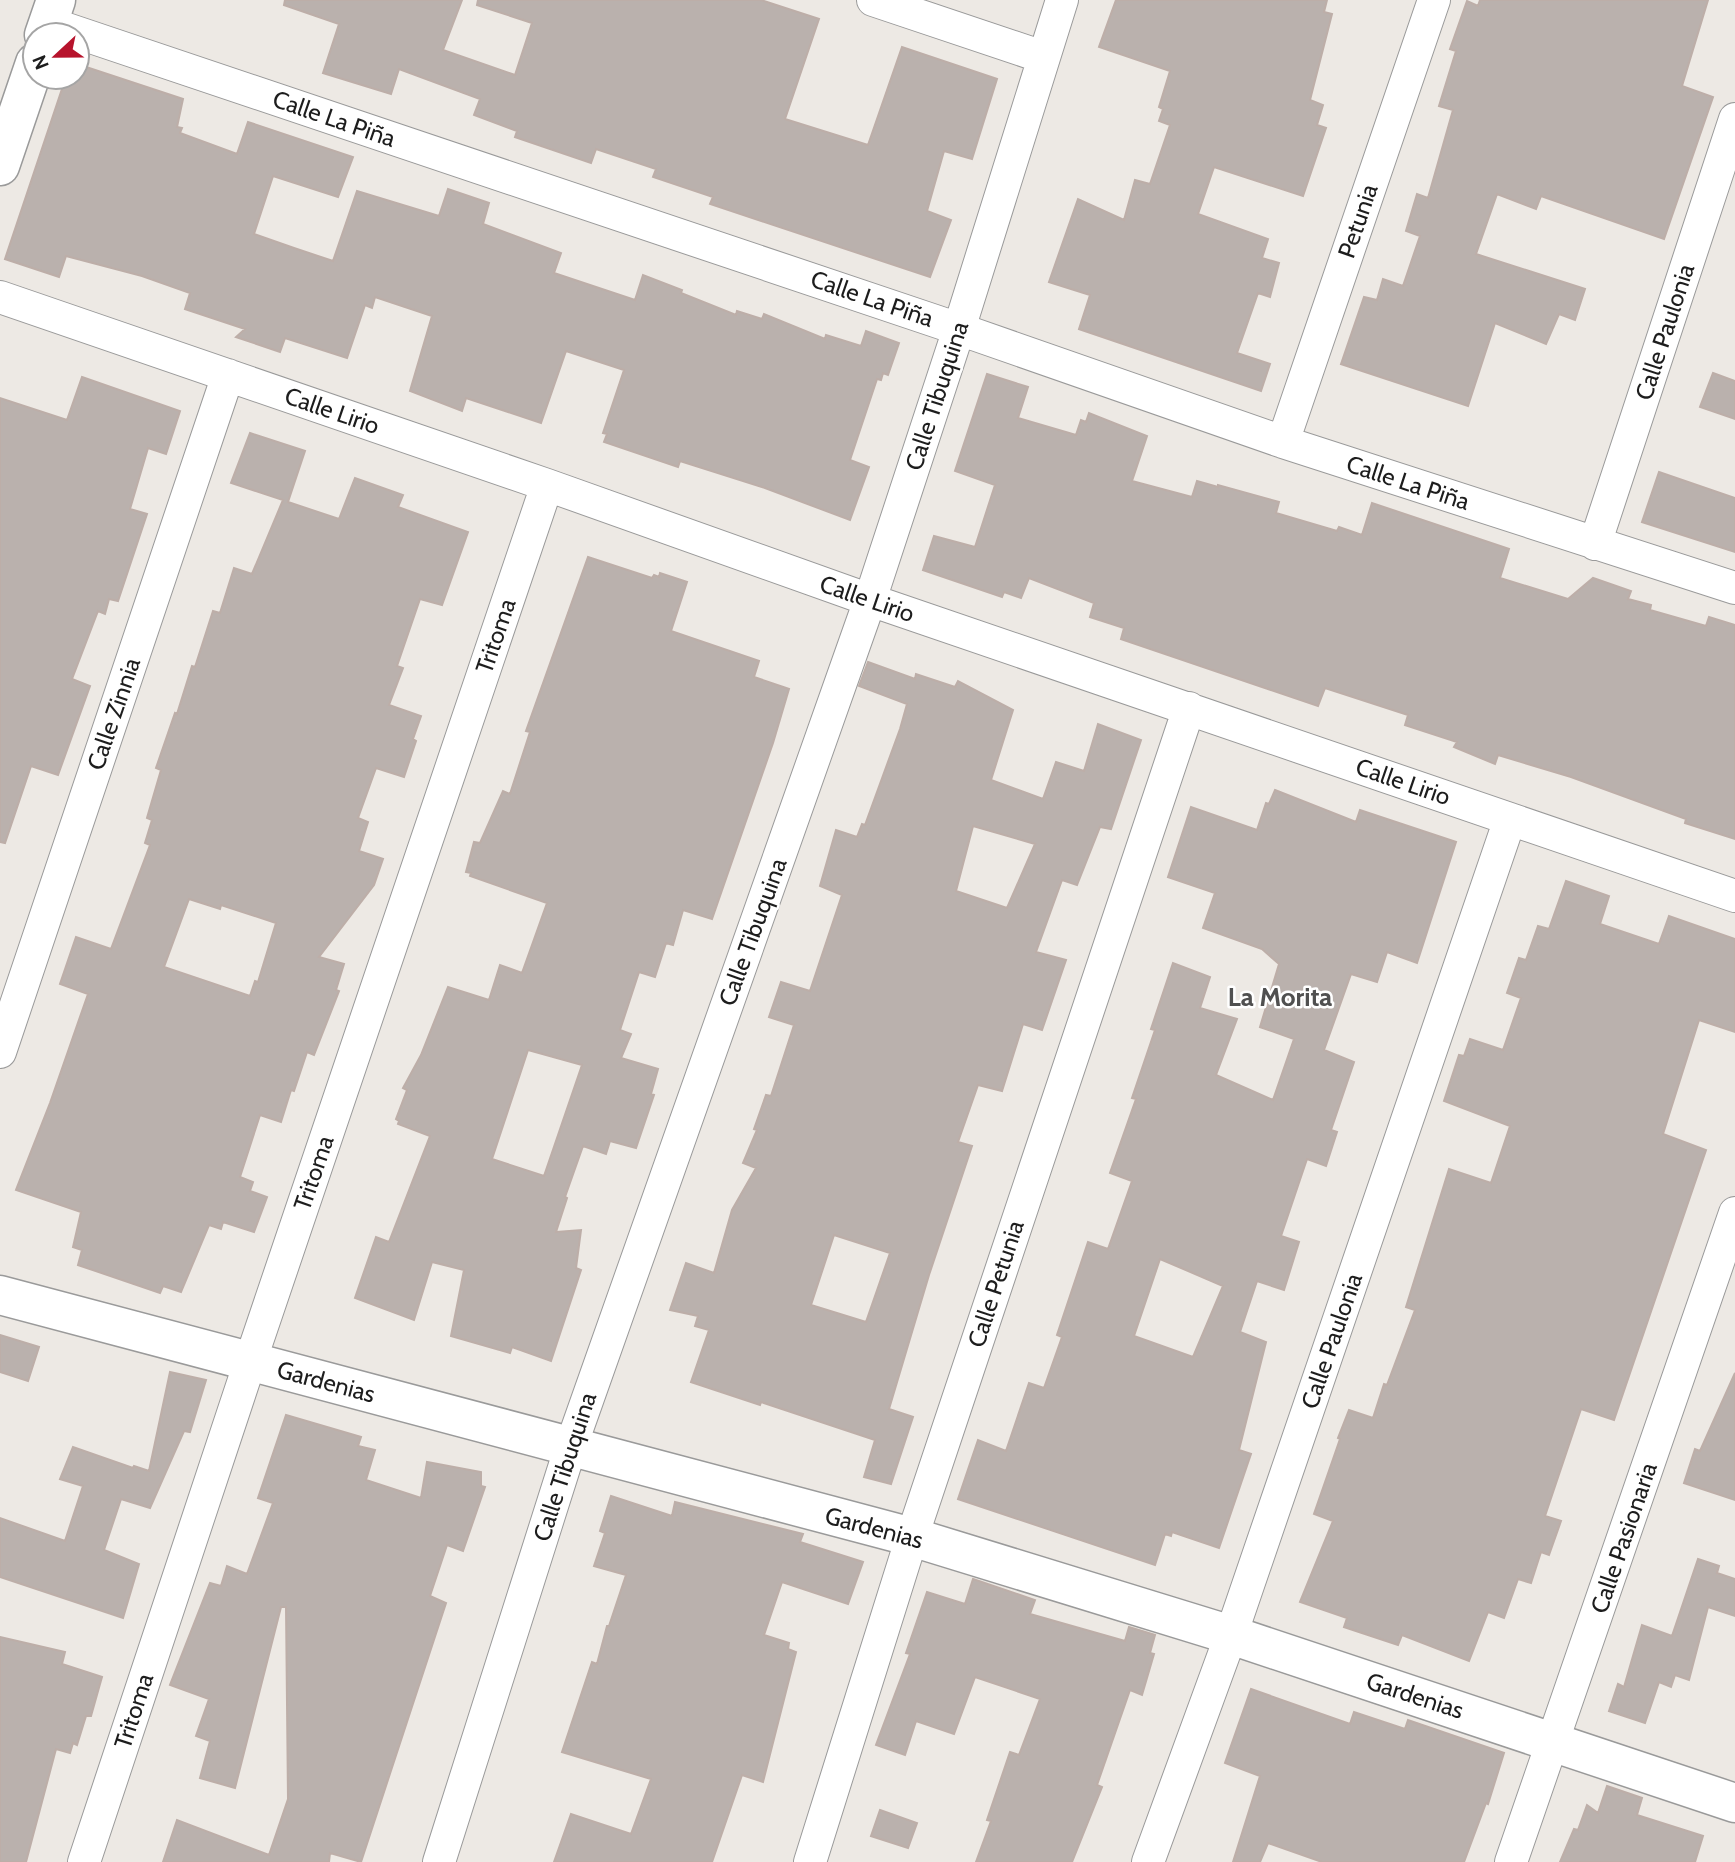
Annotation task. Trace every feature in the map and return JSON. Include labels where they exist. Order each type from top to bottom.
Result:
[{"type":"street","points":[[873,0],[1043,57]]},
{"type":"street","name":"Calle Tibuquina","points":[[439,1862],[570,1446],[870,600],[960,329],[1062,0]]},
{"type":"street","name":"Petunia","points":[[1283,442],[1434,0]]},
{"type":"street","name":"Calle La Piña","points":[[50,19],[1283,442],[1735,588]]},
{"type":"street","points":[[0,166],[25,91]]},
{"type":"street","name":"Calle Paulonia","points":[[1595,544],[1735,119]]},
{"type":"street","name":"Calle Lirio","points":[[0,297],[547,485],[870,600],[1735,896]]},
{"type":"street","name":"Calle Zinnia","points":[[0,1052],[228,375]]},
{"type":"street","name":"Tritoma","points":[[84,1862],[547,485]]},
{"type":"street","name":"Calle Petunia","points":[[810,1862],[912,1537],[1189,708]]},
{"type":"street","name":"Calle Paulonia","points":[[1148,1862],[1231,1635],[1510,818]]},
{"type":"street","name":"Calle Pasionaria","points":[[1511,1862],[1735,1213]]},
{"type":"street","name":"Gardenias","points":[[0,1295],[912,1537],[1231,1635],[1735,1803]]},
{"type":"building","points":[[285,0],[462,0],[443,50],[515,75],[532,23],[477,5],[478,0],[761,0],[819,19],[785,119],[868,145],[902,47],[997,79],[972,159],[944,151],[927,211],[951,220],[930,277],[710,204],[713,197],[653,177],[656,169],[596,149],[591,163],[515,137],[517,131],[474,115],[480,99],[399,69],[391,94],[323,73],[339,24],[284,5]]},
{"type":"building","points":[[1116,0],[1327,0],[1324,12],[1332,14],[1310,100],[1323,105],[1317,125],[1326,128],[1303,196],[1214,167],[1198,214],[1268,239],[1262,258],[1279,263],[1270,297],[1258,293],[1237,353],[1270,364],[1261,391],[1079,329],[1090,295],[1049,282],[1078,199],[1124,220],[1135,180],[1150,184],[1170,125],[1159,121],[1163,109],[1159,107],[1170,71],[1099,47]]},
{"type":"building","points":[[1480,0],[1708,0],[1682,86],[1713,97],[1664,239],[1541,196],[1536,209],[1497,194],[1476,254],[1585,289],[1575,320],[1559,314],[1546,344],[1495,323],[1468,406],[1341,364],[1364,297],[1377,300],[1383,279],[1403,286],[1420,236],[1406,231],[1417,194],[1428,198],[1453,110],[1439,106],[1456,51],[1450,49],[1467,1],[1478,6]]},
{"type":"building","points":[[91,69],[183,99],[177,127],[182,128],[180,133],[237,154],[248,122],[353,157],[338,197],[273,176],[254,234],[294,248],[333,261],[357,191],[439,216],[448,189],[489,203],[483,224],[561,253],[554,273],[635,300],[643,275],[736,315],[737,311],[762,319],[764,314],[825,339],[826,335],[861,346],[866,331],[899,343],[888,375],[883,373],[881,380],[877,379],[850,460],[869,467],[850,520],[765,488],[680,461],[678,467],[604,442],[607,434],[603,433],[624,370],[566,351],[541,423],[466,398],[462,411],[410,391],[432,316],[375,297],[372,308],[365,305],[347,358],[285,338],[280,352],[236,337],[245,329],[185,309],[190,293],[142,276],[66,256],[59,277],[5,259],[61,91],[91,91]]},
{"type":"building","points":[[1713,373],[1735,381],[1735,419],[1700,407]]},
{"type":"building","points":[[987,374],[1028,387],[1018,418],[1076,435],[1081,420],[1086,422],[1089,413],[1147,436],[1132,481],[1192,497],[1197,481],[1218,485],[1279,502],[1276,513],[1337,531],[1339,527],[1362,535],[1372,503],[1509,549],[1500,578],[1568,599],[1593,578],[1631,591],[1628,599],[1651,605],[1650,610],[1706,626],[1709,617],[1735,625],[1735,839],[1685,823],[1686,819],[1571,777],[1498,755],[1495,764],[1454,747],[1457,742],[1405,725],[1408,715],[1325,688],[1318,706],[1121,639],[1124,628],[1090,617],[1094,603],[1029,578],[1021,598],[1004,592],[1002,597],[923,570],[934,536],[975,547],[995,485],[955,471]]},
{"type":"building","points":[[82,377],[180,411],[166,454],[148,448],[130,509],[147,514],[118,601],[109,599],[105,614],[98,611],[72,679],[90,686],[58,775],[31,766],[5,843],[0,842],[0,398],[67,420]]},
{"type":"building","points":[[250,433],[305,451],[288,502],[339,519],[355,478],[403,495],[398,507],[468,532],[442,605],[420,599],[397,666],[403,668],[389,705],[421,716],[404,777],[376,768],[358,818],[368,822],[359,851],[383,859],[374,885],[319,957],[344,964],[336,990],[339,991],[314,1055],[307,1052],[281,1122],[260,1115],[240,1177],[253,1182],[250,1191],[267,1197],[254,1232],[223,1222],[221,1229],[209,1225],[181,1292],[163,1286],[160,1293],[78,1265],[82,1250],[73,1247],[81,1212],[16,1190],[88,994],[60,984],[76,937],[111,949],[150,845],[145,843],[152,820],[147,818],[161,770],[156,768],[192,666],[195,667],[213,611],[220,613],[234,568],[252,574],[283,500],[231,483]],"holes":[[[189,899],[220,909],[221,905],[276,923],[258,982],[255,981],[250,996],[164,967]]]},
{"type":"building","points":[[1659,472],[1735,498],[1735,552],[1642,522]]},
{"type":"building","points":[[588,557],[652,578],[654,575],[659,577],[660,573],[687,582],[671,631],[759,661],[754,677],[789,689],[712,919],[683,910],[673,945],[666,943],[655,977],[639,972],[620,1030],[631,1034],[621,1058],[658,1069],[651,1094],[654,1095],[636,1148],[610,1141],[606,1154],[583,1146],[556,1232],[581,1230],[576,1268],[581,1270],[551,1361],[512,1347],[510,1353],[451,1336],[464,1270],[432,1262],[414,1320],[355,1298],[376,1237],[389,1242],[430,1136],[398,1124],[396,1119],[407,1090],[403,1088],[421,1055],[448,987],[489,1000],[500,965],[522,973],[547,903],[470,876],[471,873],[466,872],[474,842],[480,843],[503,791],[510,794],[530,732],[526,731]],"holes":[[[528,1050],[582,1065],[544,1176],[492,1159]]]},
{"type":"building","points":[[868,662],[915,679],[916,674],[955,687],[958,681],[1013,710],[991,780],[1043,799],[1056,762],[1084,771],[1098,724],[1141,740],[1111,829],[1100,827],[1077,885],[1062,880],[1036,952],[1066,960],[1042,1030],[1023,1024],[1002,1091],[978,1085],[958,1142],[972,1146],[929,1275],[889,1409],[913,1417],[891,1484],[864,1477],[875,1440],[691,1382],[709,1330],[695,1326],[698,1316],[670,1310],[686,1263],[714,1273],[732,1210],[756,1168],[743,1163],[757,1130],[754,1129],[766,1095],[771,1096],[794,1025],[769,1017],[781,982],[810,991],[842,895],[820,886],[836,830],[857,837],[862,824],[865,825],[900,729],[907,704],[859,686]],"holes":[[[973,826],[1035,844],[1007,908],[956,891]],[[834,1235],[890,1253],[866,1322],[811,1305]]]},
{"type":"building","points":[[1275,790],[1356,822],[1360,810],[1456,842],[1417,963],[1387,952],[1377,982],[1351,974],[1324,1050],[1354,1062],[1331,1130],[1337,1132],[1326,1166],[1307,1159],[1281,1236],[1299,1242],[1284,1290],[1257,1281],[1240,1332],[1266,1342],[1239,1450],[1251,1454],[1219,1548],[1172,1532],[1171,1536],[1165,1534],[1155,1565],[958,1499],[978,1440],[1006,1451],[1029,1383],[1044,1388],[1062,1337],[1057,1335],[1088,1242],[1108,1249],[1132,1181],[1110,1173],[1136,1099],[1132,1098],[1155,1030],[1151,1029],[1173,963],[1210,977],[1200,1008],[1237,1019],[1216,1075],[1273,1100],[1294,1039],[1260,1027],[1279,964],[1262,949],[1203,928],[1215,893],[1168,877],[1191,807],[1257,830],[1266,803],[1269,804]],"holes":[[[1160,1259],[1223,1286],[1193,1357],[1134,1336]]]},
{"type":"building","points":[[1566,881],[1609,896],[1600,924],[1659,944],[1669,916],[1735,939],[1735,1032],[1699,1020],[1663,1134],[1706,1150],[1614,1420],[1581,1409],[1545,1516],[1561,1521],[1549,1555],[1541,1552],[1531,1583],[1518,1579],[1504,1618],[1488,1612],[1469,1661],[1402,1635],[1398,1645],[1344,1627],[1347,1618],[1300,1602],[1333,1521],[1314,1514],[1340,1439],[1338,1438],[1349,1410],[1373,1418],[1384,1384],[1387,1385],[1415,1310],[1406,1307],[1449,1169],[1491,1183],[1510,1126],[1444,1101],[1459,1055],[1464,1056],[1470,1039],[1503,1050],[1521,998],[1507,993],[1519,958],[1526,960],[1538,926],[1549,929]]},
{"type":"building","points":[[0,1335],[39,1347],[28,1381],[0,1372]]},
{"type":"building","points":[[170,1372],[206,1380],[190,1432],[184,1431],[150,1508],[121,1499],[104,1550],[139,1564],[123,1618],[0,1577],[0,1518],[65,1541],[83,1486],[60,1479],[73,1447],[149,1471]]},
{"type":"building","points":[[1735,1373],[1735,1500],[1684,1483],[1695,1449],[1700,1451]]},
{"type":"building","points":[[286,1415],[361,1437],[358,1446],[375,1450],[366,1480],[421,1498],[427,1462],[481,1472],[481,1486],[485,1487],[463,1551],[447,1545],[430,1596],[446,1603],[361,1862],[330,1853],[329,1862],[163,1862],[177,1820],[269,1855],[288,1799],[286,1607],[281,1607],[235,1788],[200,1778],[210,1741],[196,1736],[209,1699],[170,1685],[210,1583],[221,1586],[227,1566],[247,1574],[273,1503],[258,1498]]},
{"type":"building","points":[[611,1496],[672,1516],[675,1502],[803,1534],[800,1542],[863,1562],[848,1604],[782,1582],[764,1635],[789,1643],[788,1649],[796,1652],[763,1782],[742,1775],[712,1862],[554,1862],[571,1814],[631,1834],[651,1779],[562,1752],[592,1662],[597,1664],[607,1626],[626,1575],[594,1566],[605,1533],[600,1531]]},
{"type":"building","points":[[1698,1559],[1719,1566],[1717,1573],[1735,1579],[1735,1616],[1708,1607],[1689,1680],[1675,1675],[1671,1687],[1659,1682],[1645,1723],[1609,1711],[1618,1684],[1624,1687],[1642,1625],[1672,1636]]},
{"type":"building","points":[[973,1579],[1035,1600],[1030,1614],[1125,1641],[1129,1627],[1155,1635],[1150,1653],[1154,1654],[1142,1695],[1130,1690],[1097,1785],[1102,1787],[1072,1862],[976,1862],[991,1821],[987,1820],[1010,1752],[1019,1755],[1040,1699],[975,1677],[954,1734],[916,1721],[905,1755],[876,1745],[910,1654],[906,1653],[927,1592],[965,1604]]},
{"type":"building","points":[[0,1637],[65,1652],[62,1664],[102,1677],[91,1716],[86,1716],[77,1745],[73,1743],[70,1753],[56,1749],[26,1862],[0,1862]]},
{"type":"building","points":[[1251,1689],[1350,1724],[1354,1712],[1405,1729],[1408,1720],[1504,1753],[1488,1804],[1486,1803],[1464,1862],[1322,1862],[1268,1843],[1260,1862],[1233,1862],[1260,1776],[1225,1763]]},
{"type":"building","points":[[1607,1786],[1642,1798],[1637,1815],[1703,1836],[1695,1862],[1560,1862],[1574,1829],[1578,1830],[1587,1805],[1598,1813]]},
{"type":"building","points":[[880,1810],[917,1823],[908,1848],[871,1836]]},
{"type":"district","name":"La Morita","points":[[1280,997]]}]
